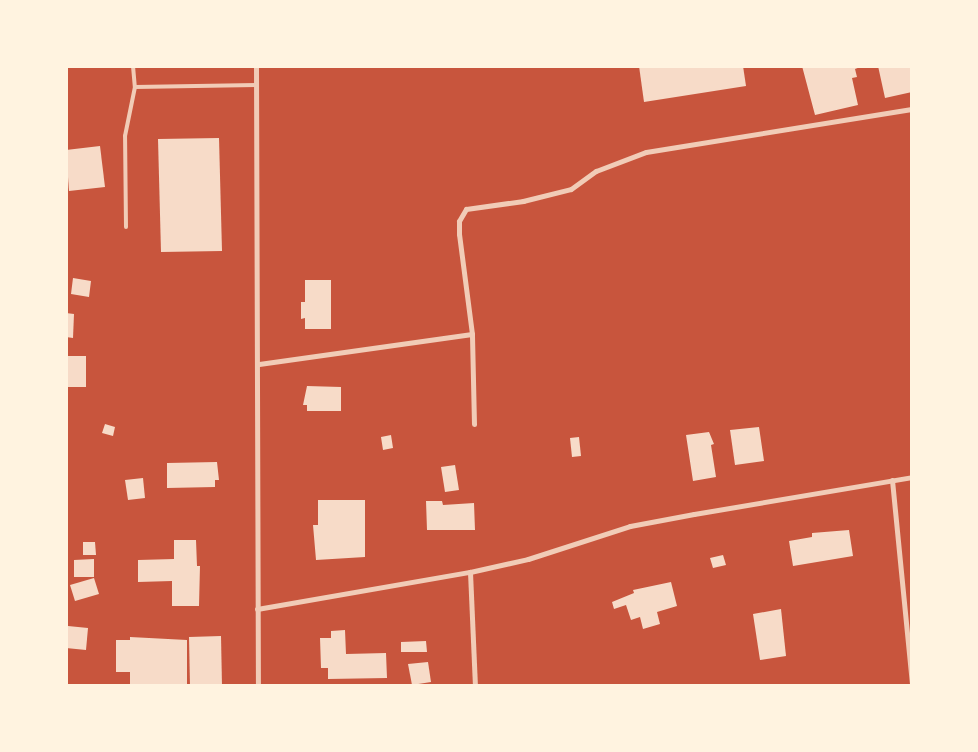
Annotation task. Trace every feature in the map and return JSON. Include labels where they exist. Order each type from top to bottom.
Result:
[{"type":"street","points":[[256,66],[259,364],[258,686]]},
{"type":"street","points":[[474,424],[472,334],[459,234],[459,221],[466,209],[571,189],[605,168],[646,152],[912,109]]},
{"type":"street","points":[[259,364],[472,334]]},
{"type":"street","points":[[257,610],[470,572],[528,558],[630,526],[912,477]]},
{"type":"street","points":[[892,480],[912,683]]},
{"type":"street","points":[[470,572],[476,686]]},
{"type":"lane","points":[[126,228],[126,136],[135,86],[133,66]]},
{"type":"lane","points":[[135,86],[257,86]]},
{"type":"building","points":[[639,66],[743,66],[746,86],[644,102]]},
{"type":"building","points":[[802,66],[863,66],[855,69],[857,77],[852,78],[858,105],[815,115]]},
{"type":"building","points":[[878,66],[912,66],[912,92],[885,98]]},
{"type":"building","points":[[219,138],[222,251],[161,252],[158,139]]},
{"type":"building","points":[[100,146],[105,187],[69,191],[66,150]]},
{"type":"building","points":[[73,278],[91,281],[89,297],[71,294]]},
{"type":"building","points":[[305,280],[331,280],[331,329],[305,329],[305,318],[301,319],[301,302],[305,302]]},
{"type":"building","points":[[66,313],[74,314],[73,338],[66,337]]},
{"type":"building","points":[[66,356],[86,356],[86,387],[66,387]]},
{"type":"building","points":[[307,386],[341,387],[341,411],[307,411],[307,405],[303,405]]},
{"type":"building","points":[[105,424],[115,427],[113,436],[102,433]]},
{"type":"building","points":[[759,427],[764,461],[735,465],[730,430]]},
{"type":"building","points":[[709,432],[714,444],[711,445],[716,477],[693,481],[686,435]]},
{"type":"building","points":[[391,435],[393,448],[383,450],[381,437]]},
{"type":"building","points":[[579,437],[581,456],[572,457],[570,438]]},
{"type":"building","points":[[217,462],[219,480],[215,480],[215,487],[167,488],[167,463]]},
{"type":"building","points":[[455,465],[459,490],[445,492],[441,467]]},
{"type":"building","points":[[143,478],[145,498],[128,500],[125,480]]},
{"type":"building","points":[[318,500],[365,500],[365,557],[316,560],[313,525],[318,525]]},
{"type":"building","points":[[426,501],[442,501],[443,505],[474,503],[475,530],[427,530]]},
{"type":"building","points":[[849,530],[853,556],[793,566],[789,541],[812,537],[812,533]]},
{"type":"building","points":[[174,540],[196,540],[197,566],[200,566],[199,606],[172,606],[172,581],[138,582],[138,560],[174,559]]},
{"type":"building","points":[[83,542],[95,542],[96,555],[83,555]]},
{"type":"building","points":[[723,555],[726,565],[713,568],[710,558]]},
{"type":"building","points":[[94,559],[94,577],[74,577],[74,560]]},
{"type":"building","points":[[94,578],[99,594],[75,601],[70,585]]},
{"type":"building","points":[[671,582],[677,606],[657,612],[660,624],[643,629],[640,617],[631,620],[626,605],[614,609],[612,602],[634,593],[633,590]]},
{"type":"building","points":[[781,609],[786,656],[760,660],[753,614]]},
{"type":"building","points":[[68,626],[88,628],[86,650],[66,648]]},
{"type":"building","points":[[345,630],[346,654],[386,653],[387,678],[328,679],[328,668],[321,668],[320,638],[331,638],[331,631]]},
{"type":"building","points":[[221,636],[222,686],[190,686],[189,637]]},
{"type":"building","points":[[130,637],[187,640],[187,686],[116,686],[130,684],[130,672],[116,672],[116,640],[130,640]]},
{"type":"building","points":[[426,641],[427,652],[401,652],[401,642]]},
{"type":"building","points":[[428,662],[431,682],[412,685],[408,664]]}]
